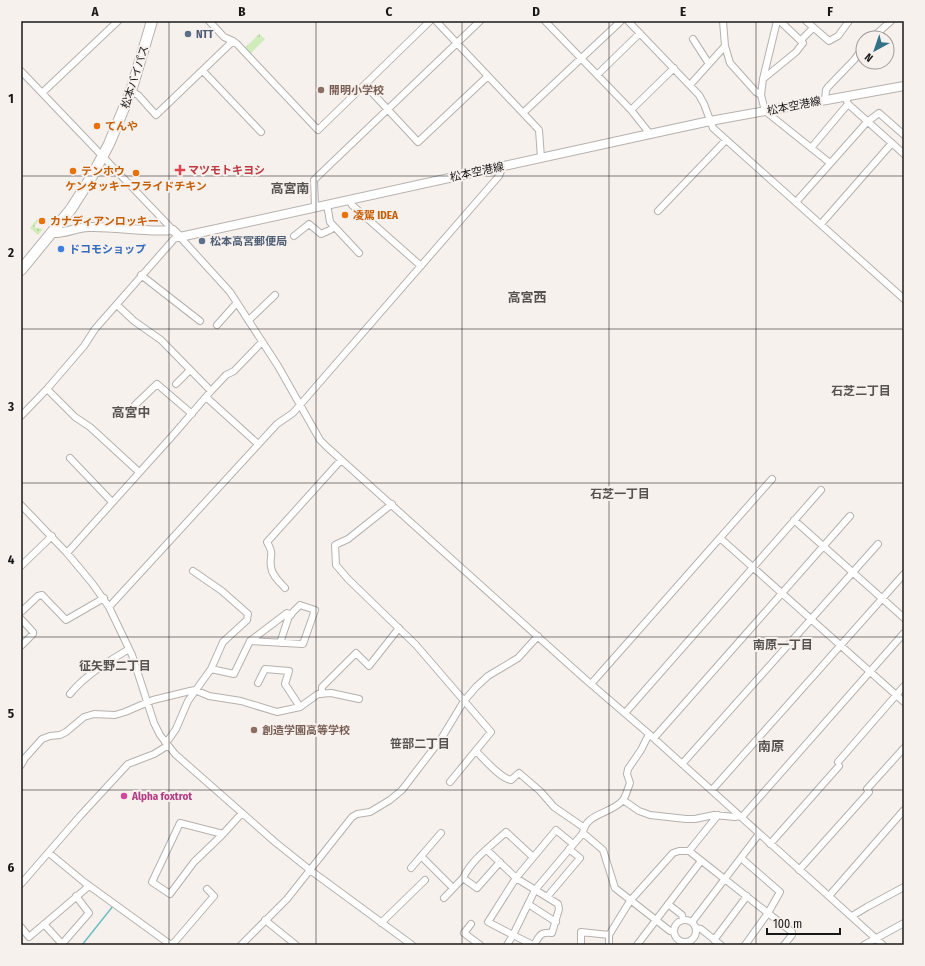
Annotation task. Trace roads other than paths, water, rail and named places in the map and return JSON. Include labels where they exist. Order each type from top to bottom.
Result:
[{"type":"highway","name":"松本バイパス","points":[[21,270],[52,233],[82,193],[103,156],[126,107],[152,21]]},
{"type":"main road","name":"松本空港線","points":[[180,237],[192,233],[710,121],[825,100],[846,100],[904,86]]},
{"type":"main road","points":[[52,233],[61,234],[76,228],[110,227],[164,231],[173,230],[180,237]]},
{"type":"street","points":[[42,93],[118,21]]},
{"type":"street","points":[[210,21],[224,37],[233,41],[318,130],[430,21]]},
{"type":"street","points":[[436,21],[524,112],[539,130],[541,158]]},
{"type":"street","points":[[315,207],[314,180],[480,21]]},
{"type":"street","points":[[545,21],[631,110],[650,134]]},
{"type":"street","points":[[524,112],[621,21]]},
{"type":"street","points":[[628,21],[699,95],[714,128],[904,299]]},
{"type":"street","points":[[723,21],[725,46],[730,63],[756,92],[761,95]]},
{"type":"street","points":[[802,40],[779,21],[763,79],[761,95],[765,111],[830,163]]},
{"type":"street","points":[[806,21],[829,42],[838,36],[849,21]]},
{"type":"street","points":[[881,30],[891,21]]},
{"type":"street","points":[[763,79],[796,52],[803,43],[802,40],[813,28]]},
{"type":"street","points":[[597,76],[640,33]]},
{"type":"street","points":[[692,39],[709,64]]},
{"type":"street","points":[[131,91],[138,95],[156,115],[233,41]]},
{"type":"street","points":[[690,85],[725,46]]},
{"type":"street","points":[[825,100],[826,90],[828,87],[855,59]]},
{"type":"street","points":[[631,110],[674,68]]},
{"type":"street","points":[[203,70],[261,132]]},
{"type":"street","points":[[21,71],[173,230]]},
{"type":"street","points":[[364,85],[418,142],[488,76]]},
{"type":"street","points":[[811,148],[846,100],[867,122],[904,154]]},
{"type":"street","points":[[796,202],[867,122],[879,113],[904,135]]},
{"type":"street","points":[[658,212],[726,140]]},
{"type":"street","points":[[821,224],[892,143]]},
{"type":"street","points":[[109,606],[277,424],[293,413],[499,176],[503,166]]},
{"type":"street","points":[[349,200],[352,205],[421,266]]},
{"type":"street","points":[[327,204],[330,222],[360,253]]},
{"type":"street","points":[[294,236],[309,224],[321,234],[330,230],[334,226]]},
{"type":"street","points":[[21,416],[47,389],[84,346],[95,329],[141,275],[174,239],[180,237],[227,288],[249,320],[320,440],[882,944]]},
{"type":"street","points":[[141,275],[200,321]]},
{"type":"street","points":[[249,320],[275,295]]},
{"type":"street","points":[[117,305],[134,321],[161,340],[211,391]]},
{"type":"street","points":[[217,325],[234,306]]},
{"type":"street","points":[[66,552],[192,414],[211,391],[226,375],[234,371],[262,342]]},
{"type":"street","points":[[176,384],[190,370]]},
{"type":"street","points":[[135,405],[156,384],[192,414]]},
{"type":"street","points":[[47,389],[75,417],[90,427],[139,472]]},
{"type":"street","points":[[206,397],[258,444]]},
{"type":"street","points":[[70,458],[112,502]]},
{"type":"street","points":[[285,588],[273,575],[271,566],[272,555],[267,542],[341,460]]},
{"type":"street","points":[[591,684],[772,479]]},
{"type":"street","points":[[625,713],[821,490]]},
{"type":"street","points":[[392,504],[348,539],[336,545],[336,565],[416,645],[491,732],[450,782]]},
{"type":"street","points":[[21,506],[52,536],[109,606],[129,649],[154,723],[166,744],[184,763],[242,814],[310,870],[412,945]]},
{"type":"street","points":[[654,738],[783,594],[850,516]]},
{"type":"street","points":[[794,520],[904,618]]},
{"type":"street","points":[[21,566],[52,536]]},
{"type":"street","points":[[720,538],[904,702]]},
{"type":"street","points":[[682,764],[812,620],[878,544]]},
{"type":"street","points":[[21,884],[80,816],[128,764],[154,754],[166,744],[176,728],[188,701],[211,669],[223,642],[247,620],[248,614],[222,591],[193,571]]},
{"type":"street","points":[[712,790],[904,574]]},
{"type":"street","points":[[21,612],[38,596],[42,595],[66,620],[104,598]]},
{"type":"street","points":[[250,641],[280,643],[303,644],[315,610],[300,605],[291,615],[280,643]]},
{"type":"street","points":[[211,669],[234,674],[250,641],[287,613],[291,615]]},
{"type":"street","points":[[21,619],[33,632],[33,634],[21,646]]},
{"type":"street","points":[[322,694],[322,687],[356,653],[370,666],[399,628]]},
{"type":"street","points":[[623,800],[639,811],[650,816],[695,819],[709,815],[741,816],[904,633]]},
{"type":"street","points":[[241,945],[287,899],[352,817],[357,814],[370,812],[390,800],[402,790],[441,739],[464,701],[476,687],[488,676],[518,658],[538,636]]},
{"type":"street","points":[[70,694],[92,674],[129,649]]},
{"type":"street","points":[[258,683],[265,669],[289,671],[285,684],[300,707]]},
{"type":"street","points":[[770,844],[904,686]]},
{"type":"street","points":[[21,765],[25,758],[42,739],[66,732],[84,717],[94,714],[115,715],[147,702],[195,690],[209,696],[241,701],[277,712],[300,707],[318,694],[342,694],[359,699]]},
{"type":"street","points":[[507,945],[535,890],[583,830],[594,817],[613,808],[623,800],[630,782],[627,774],[628,770],[649,734]]},
{"type":"street","points":[[799,870],[868,792],[867,789],[904,748]]},
{"type":"street","points":[[476,751],[507,779],[511,780],[519,773],[540,791],[554,807],[583,830],[603,850],[615,888],[630,901],[670,931],[674,932],[678,939],[687,943],[695,934],[696,928]]},
{"type":"street","points":[[829,896],[904,810]]},
{"type":"street","points":[[223,834],[180,822],[152,882],[170,894],[194,862],[223,834],[242,814]]},
{"type":"street","points":[[689,851],[718,815]]},
{"type":"street","points":[[487,850],[516,878],[558,904],[559,909],[552,932],[544,932],[533,945],[488,922],[516,878],[556,830],[580,858],[547,897]]},
{"type":"street","points":[[444,898],[463,878],[467,869],[506,832],[533,857]]},
{"type":"street","points":[[411,868],[441,833]]},
{"type":"street","points":[[692,922],[759,834]]},
{"type":"street","points":[[609,945],[609,935],[630,901],[673,853],[679,851],[689,851],[792,932],[792,935],[784,945]]},
{"type":"street","points":[[49,853],[88,886],[172,945],[214,896],[207,889]]},
{"type":"street","points":[[421,856],[454,888]]},
{"type":"street","points":[[741,858],[780,892],[768,913],[745,945]]},
{"type":"street","points":[[637,945],[701,861]]},
{"type":"street","points":[[463,878],[477,888],[500,862]]},
{"type":"street","points":[[381,923],[425,880]]},
{"type":"street","points":[[21,927],[29,937],[88,886]]},
{"type":"street","points":[[852,916],[904,888]]},
{"type":"street","points":[[44,924],[62,944],[89,913],[76,896]]},
{"type":"street","points":[[714,940],[747,896]]},
{"type":"street","points":[[528,904],[556,922]]},
{"type":"street","points":[[668,904],[682,915],[683,920]]},
{"type":"street","points":[[265,920],[296,945]]},
{"type":"street","points":[[674,932],[680,921],[683,920],[692,922],[696,928],[701,929],[721,945]]},
{"type":"street","points":[[864,945],[904,923]]},
{"type":"street","points":[[471,924],[464,933],[480,945]]},
{"type":"street","points":[[581,945],[581,932],[609,935]]},
{"type":"street","points":[[157,945],[161,938]]},
{"type":"street","points":[[674,945],[678,939]]},
{"type":"waterway","points":[[82,945],[113,906]]},
{"type":"place","name":"NTT","points":[[188,34]]},
{"type":"place","name":"開明小学校","points":[[321,90]]},
{"type":"place","name":"てんや","points":[[97,126]]},
{"type":"place","name":"マツモトキヨシ","points":[[180,170]]},
{"type":"place","name":"テンホウ","points":[[73,171]]},
{"type":"place","name":"ケンタッキーフライドチキン","points":[[136,173]]},
{"type":"place","name":"凌駕 IDEA","points":[[345,215]]},
{"type":"place","name":"カナディアンロッキー","points":[[42,221]]},
{"type":"place","name":"松本高宮郵便局","points":[[202,241]]},
{"type":"place","name":"ドコモショップ","points":[[61,249]]},
{"type":"place","name":"創造学園高等学校","points":[[254,730]]},
{"type":"place","name":"Alpha foxtrot","points":[[124,796]]},
{"type":"district","name":"高宮南","points":[[290,188]]},
{"type":"district","name":"高宮西","points":[[527,297]]},
{"type":"district","name":"石芝二丁目","points":[[861,391]]},
{"type":"district","name":"高宮中","points":[[131,412]]},
{"type":"district","name":"石芝一丁目","points":[[620,494]]},
{"type":"district","name":"南原一丁目","points":[[783,645]]},
{"type":"district","name":"征矢野二丁目","points":[[115,666]]},
{"type":"district","name":"笹部二丁目","points":[[420,744]]},
{"type":"district","name":"南原","points":[[771,746]]}]
